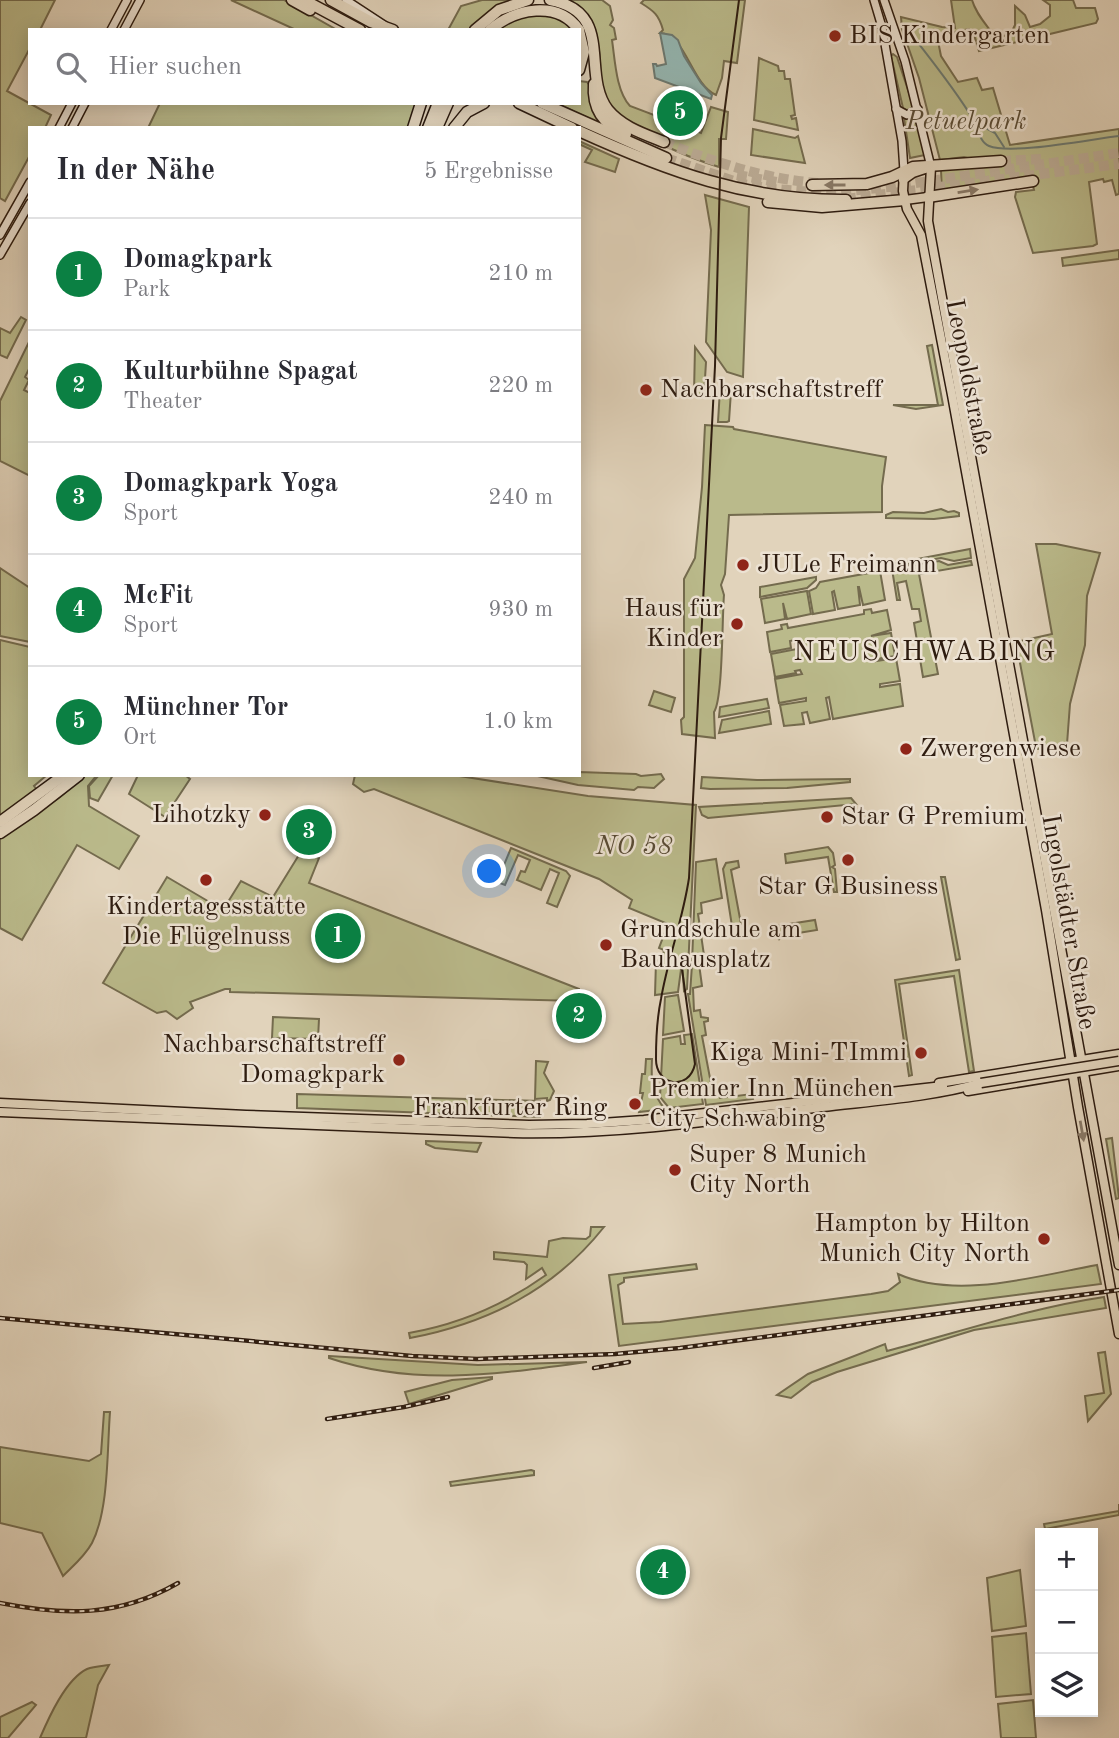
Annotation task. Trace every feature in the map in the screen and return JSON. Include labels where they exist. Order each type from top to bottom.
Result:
[{"type":"highway","points":[[292,0],[343,26]]},
{"type":"highway","points":[[304,0],[343,26]]},
{"type":"highway","points":[[317,0],[367,28]]},
{"type":"highway","points":[[331,0],[370,22],[390,28]]},
{"type":"highway","points":[[477,28],[488,17],[505,7],[528,0]]},
{"type":"highway","points":[[550,0],[574,9],[587,23],[595,45],[596,73],[601,97],[610,112],[629,127],[664,142]]},
{"type":"highway","points":[[493,28],[510,16],[539,9],[562,14],[577,28]]},
{"type":"highway","points":[[581,37],[584,47],[581,61]]},
{"type":"highway","points":[[546,105],[668,156],[613,128],[600,116],[593,93],[596,73]]},
{"type":"highway","points":[[414,126],[420,105]]},
{"type":"highway","points":[[429,126],[437,105]]},
{"type":"highway","points":[[438,126],[447,105]]},
{"type":"highway","points":[[456,126],[467,112],[480,105]]},
{"type":"highway","points":[[523,105],[568,126]]},
{"type":"highway","points":[[553,109],[573,114],[648,146]]},
{"type":"highway","points":[[581,132],[669,169],[743,191],[774,197],[846,200]]},
{"type":"highway","points":[[812,185],[867,184],[903,176],[913,167],[1001,161]]},
{"type":"highway","points":[[669,169],[678,176],[706,186],[768,202],[822,207],[905,200]]},
{"type":"highway","points":[[928,197],[1033,181]]},
{"type":"highway","points":[[867,184],[873,192],[867,205]]},
{"type":"highway","points":[[0,822],[61,777]]},
{"type":"highway","points":[[0,832],[76,777]]},
{"type":"main road","points":[[112,28],[127,0]]},
{"type":"main road","points":[[125,28],[140,0]]},
{"type":"main road","points":[[346,0],[390,28]]},
{"type":"main road","name":"Leopoldstraße","points":[[874,0],[902,141],[905,200],[922,242],[1024,763]]},
{"type":"main road","name":"Leopoldstraße","points":[[884,0],[905,61],[931,167],[928,221],[1024,763]]},
{"type":"main road","points":[[886,52],[895,53],[905,61]]},
{"type":"main road","points":[[60,126],[71,105]]},
{"type":"main road","points":[[73,126],[84,105]]},
{"type":"main road","points":[[895,108],[907,115],[918,109]]},
{"type":"main road","points":[[0,235],[28,186]]},
{"type":"main road","points":[[905,200],[928,197]]},
{"type":"main road","points":[[0,255],[28,206]]},
{"type":"main road","name":"Ingolstädter Straße","points":[[1024,763],[1042,840],[1119,1265]]},
{"type":"main road","name":"Ingolstädter Straße","points":[[1024,763],[1072,1075],[1119,1334]]},
{"type":"main road","points":[[1054,957],[1059,967],[1065,967]]},
{"type":"main road","name":"Frankfurter Ring","points":[[0,1103],[554,1125],[644,1120],[900,1089],[1119,1054]]},
{"type":"main road","points":[[1104,1056],[1107,1069]]},
{"type":"main road","name":"Frankfurter Ring","points":[[933,1093],[1119,1061]]},
{"type":"main road","name":"Frankfurter Ring","points":[[0,1112],[578,1133],[686,1124],[991,1088],[1119,1066]]},
{"type":"main road","points":[[1044,1067],[1047,1069],[1046,1079]]},
{"type":"main road","name":"Frankfurter Ring","points":[[900,1089],[981,1083]]},
{"type":"green space","points":[[0,0],[55,0],[41,28],[28,28],[28,52],[7,91],[28,102],[28,105],[51,115],[46,126],[28,126],[28,159],[5,201],[0,198]]},
{"type":"green space","points":[[231,0],[284,0],[333,28],[292,28]]},
{"type":"green space","points":[[482,0],[513,0],[474,28],[449,28],[461,6]]},
{"type":"green space","points":[[564,0],[602,0],[610,6],[613,20],[610,25],[614,28],[616,39],[612,40],[617,75],[625,100],[630,106],[701,133],[711,107],[728,112],[726,139],[719,139],[719,167],[657,142],[615,113],[604,95],[600,53],[594,32]]},
{"type":"green space","points":[[644,0],[745,0],[737,63],[724,61],[716,95],[700,81],[676,42],[660,33],[663,30],[660,21],[653,11],[641,3]]},
{"type":"green space","name":"Petuelpark","points":[[951,0],[972,0],[995,37],[1010,35],[1015,25],[1015,6],[1025,15],[1030,27],[1040,24],[1050,16],[1050,5],[1043,0],[1073,0],[1076,8],[1095,8],[1098,19],[1096,23],[979,51],[969,29],[937,36],[941,56],[958,82],[977,78],[982,90],[993,88],[1010,145],[1119,129],[1119,194],[1116,195],[1112,180],[1089,182],[1097,244],[1033,253],[1015,197],[1016,192],[1034,190],[1033,186],[942,193],[941,170],[976,167],[972,159],[964,157],[940,160],[919,78],[902,29],[901,17],[955,28]]},
{"type":"green space","points":[[548,11],[574,28],[496,28],[508,19]]},
{"type":"green space","points":[[893,54],[897,57],[914,108],[910,112],[903,108],[891,56]]},
{"type":"green space","points":[[759,58],[778,66],[779,71],[784,71],[785,79],[790,79],[795,115],[791,116],[792,119],[796,118],[798,130],[754,120]]},
{"type":"green space","points":[[581,81],[587,82],[590,86],[607,127],[560,105],[581,105]]},
{"type":"green space","points":[[159,105],[416,105],[410,126],[149,126]]},
{"type":"green space","points":[[916,117],[925,155],[910,158],[904,118]]},
{"type":"green space","points":[[753,129],[795,138],[798,136],[805,163],[751,155]]},
{"type":"green space","points":[[581,142],[619,159],[615,172],[585,162],[592,150],[581,145]]},
{"type":"green space","points":[[705,195],[749,207],[743,377],[727,372],[706,342],[711,230]]},
{"type":"green space","points":[[1119,250],[1119,259],[1063,266],[1062,258]]},
{"type":"green space","points":[[21,317],[26,320],[7,358],[0,355],[0,328],[10,333]]},
{"type":"green space","points":[[28,344],[28,371],[25,377],[28,382],[24,390],[28,392],[28,475],[0,461],[0,401]]},
{"type":"green space","points":[[932,345],[943,405],[916,409],[893,405],[938,405],[927,346]]},
{"type":"green space","points":[[695,347],[706,362],[702,396],[694,393]]},
{"type":"green space","points":[[720,389],[731,391],[727,422],[718,422]]},
{"type":"green space","points":[[705,425],[733,427],[886,457],[882,512],[729,515],[725,574],[721,585],[724,595],[722,657],[714,712],[715,738],[682,734],[681,720],[684,717],[684,579],[695,558]]},
{"type":"green space","points":[[941,509],[954,511],[959,513],[959,516],[934,519],[886,518],[886,515],[893,512],[924,513]]},
{"type":"green space","points":[[1036,544],[1056,544],[1100,553],[1087,596],[1085,645],[1070,704],[1067,744],[1038,749],[1016,642],[1052,634]]},
{"type":"green space","points":[[970,549],[971,558],[954,561],[941,558],[891,567],[891,564]]},
{"type":"green space","points":[[939,561],[948,565],[971,561],[972,565],[919,574],[938,674],[923,677],[914,623],[921,621],[919,609],[912,609],[906,581],[897,583],[900,600],[897,600],[892,569]]},
{"type":"green space","points":[[0,568],[28,587],[28,642],[0,636]]},
{"type":"green space","points":[[880,571],[885,600],[863,605],[858,587],[860,605],[838,609],[834,591],[835,610],[813,614],[809,591],[816,588],[820,582]]},
{"type":"green space","points":[[816,577],[807,588],[760,597],[760,587]]},
{"type":"green space","points":[[807,591],[811,614],[787,619],[783,603],[785,619],[765,623],[761,599]]},
{"type":"green space","points":[[871,609],[872,613],[887,610],[891,630],[871,636],[891,633],[895,656],[876,661],[896,658],[900,681],[880,684],[880,687],[900,684],[903,706],[833,719],[829,697],[826,698],[830,719],[810,723],[807,712],[802,713],[804,724],[784,726],[780,705],[806,701],[806,698],[779,703],[775,679],[802,674],[800,670],[775,677],[771,654],[797,649],[795,640],[790,641],[791,648],[770,652],[767,632],[782,629],[781,625],[787,624],[788,628],[864,614],[864,610]]},
{"type":"green space","points":[[0,640],[28,647],[28,777],[45,777],[34,786],[37,790],[0,816]]},
{"type":"green space","points":[[654,691],[675,698],[671,712],[649,705]]},
{"type":"green space","points":[[767,699],[769,708],[719,717],[720,707]]},
{"type":"green space","points":[[769,711],[771,724],[719,733],[722,720]]},
{"type":"green space","points":[[581,772],[641,776],[661,774],[664,779],[654,788],[638,787],[634,790],[578,785],[542,777],[581,777]]},
{"type":"green space","points":[[83,777],[95,777],[88,786],[89,806],[139,836],[119,869],[77,845],[22,940],[0,928],[0,838],[60,797]]},
{"type":"green space","points":[[97,777],[112,777],[98,801],[90,798],[89,786]]},
{"type":"green space","points":[[137,777],[190,779],[165,817],[129,794]]},
{"type":"green space","name":"NO 58","points":[[355,777],[466,777],[588,796],[696,805],[687,989],[684,991],[682,962],[678,992],[655,995],[656,961],[662,959],[664,950],[659,948],[668,924],[629,908],[632,900],[599,879],[374,789],[364,792],[353,784]]},
{"type":"green space","points":[[702,777],[757,780],[850,779],[850,782],[787,788],[710,789],[701,788]]},
{"type":"green space","points":[[851,798],[856,804],[708,818],[702,815],[699,807]]},
{"type":"green space","points":[[828,847],[833,853],[835,865],[832,867],[835,869],[837,892],[834,892],[828,857],[786,863],[785,854]]},
{"type":"green space","points":[[511,848],[566,871],[570,876],[557,907],[547,903],[559,873],[550,869],[541,890],[517,880],[521,871],[525,872],[530,860],[518,855],[505,885],[497,882]]},
{"type":"green space","points":[[302,850],[319,858],[309,883],[579,989],[579,1001],[230,992],[230,989],[225,989],[190,1002],[193,1008],[177,1019],[166,1011],[157,1013],[103,983],[167,877],[223,910],[241,881],[273,897]]},
{"type":"green space","points":[[716,859],[722,898],[701,903],[702,913],[698,914],[705,962],[692,963],[696,862]]},
{"type":"green space","points":[[738,861],[739,867],[731,870],[741,924],[732,926],[723,869],[726,863]]},
{"type":"green space","points":[[941,877],[945,877],[960,959],[956,960]]},
{"type":"green space","points":[[815,920],[817,930],[780,936],[779,940],[776,926]]},
{"type":"green space","points":[[699,964],[702,986],[693,988],[694,1011],[700,1010],[701,1017],[708,1018],[708,1021],[704,1022],[706,1035],[702,1036],[713,1094],[719,1095],[720,1098],[752,1094],[753,1099],[706,1105],[688,994],[692,965]]},
{"type":"green space","points":[[959,970],[974,1071],[969,1072],[954,976],[899,984],[912,1075],[909,1076],[895,980]]},
{"type":"green space","points":[[678,995],[684,1031],[663,1035],[665,997]]},
{"type":"green space","points":[[273,1017],[319,1019],[318,1039],[272,1038]]},
{"type":"green space","points":[[692,1034],[703,1104],[669,1108],[660,1097],[663,1039],[680,1036],[681,1044],[685,1044],[684,1035]]},
{"type":"green space","points":[[646,1059],[652,1059],[653,1086],[665,1109],[639,1112]]},
{"type":"green space","points":[[536,1061],[548,1062],[544,1073],[554,1091],[547,1101],[547,1098],[535,1099]]},
{"type":"green space","points":[[297,1094],[540,1101],[540,1117],[297,1108]]},
{"type":"green space","points":[[1112,1138],[1119,1198],[1116,1199],[1106,1139]]},
{"type":"green space","points":[[426,1141],[481,1143],[477,1152],[435,1148],[426,1144]]},
{"type":"green space","points":[[591,1227],[604,1227],[564,1269],[541,1286],[492,1313],[439,1332],[410,1338],[409,1333],[481,1312],[546,1275],[542,1268],[526,1279],[527,1265],[524,1262],[494,1259],[494,1252],[547,1257],[549,1241],[563,1238],[586,1239],[590,1236]]},
{"type":"green space","points":[[696,1264],[697,1269],[624,1278],[624,1282],[618,1285],[623,1324],[660,1322],[888,1291],[900,1282],[898,1274],[921,1282],[971,1285],[1023,1280],[1097,1265],[1101,1284],[619,1346],[609,1275]]},
{"type":"green space","points":[[1104,1297],[1106,1308],[974,1330],[837,1372],[812,1382],[791,1398],[777,1395],[808,1374],[885,1344],[887,1351],[1022,1314]]},
{"type":"green space","points":[[1105,1352],[1111,1394],[1088,1421],[1085,1396],[1104,1393],[1098,1353]]},
{"type":"green space","points":[[329,1356],[478,1365],[587,1362],[489,1374],[425,1375],[361,1367]]},
{"type":"green space","points":[[492,1377],[409,1404],[405,1392],[452,1380]]},
{"type":"green space","points":[[104,1412],[110,1412],[102,1514],[89,1548],[63,1576],[42,1533],[0,1523],[0,1447],[89,1461],[101,1454]]},
{"type":"green space","points":[[531,1470],[534,1475],[451,1486],[450,1482]]},
{"type":"green space","points":[[1119,1511],[1119,1515],[1050,1528],[1045,1528],[1044,1524]]},
{"type":"green space","points":[[1020,1570],[1026,1626],[992,1631],[987,1578]]},
{"type":"green space","points":[[1026,1633],[1031,1694],[996,1697],[992,1637]]},
{"type":"green space","points":[[109,1665],[98,1685],[86,1738],[40,1738],[59,1699],[72,1681],[87,1669]]},
{"type":"green space","points":[[1033,1700],[1036,1738],[1001,1738],[998,1704]]},
{"type":"green space","points":[[32,1702],[36,1705],[8,1738],[0,1738],[0,1717]]},
{"type":"water","points":[[660,33],[672,35],[678,40],[684,56],[712,95],[711,99],[655,78],[653,64],[666,64]]},
{"type":"waterway","points":[[905,26],[957,95],[973,119],[981,138],[989,146],[1033,148],[1119,136]]},
{"type":"waterway","points":[[975,122],[995,133],[1004,147]]},
{"type":"tunnel","points":[[664,142],[740,168],[780,178],[819,183]]},
{"type":"tunnel","points":[[666,158],[743,184],[827,193],[889,187],[1119,153]]},
{"type":"tunnel","points":[[1001,161],[1041,159]]},
{"type":"tunnel","points":[[846,199],[1119,164]]},
{"type":"tunnel","points":[[737,175],[777,182]]},
{"type":"tram line","points":[[682,969],[695,1064],[686,1079],[673,1082],[666,1080],[657,1067],[657,1036],[664,984],[689,878],[715,366],[721,138],[739,0]]},
{"type":"railway","points":[[0,1318],[412,1356],[477,1359],[615,1354],[680,1348],[1119,1290]]},
{"type":"railway","points":[[594,1368],[629,1362]]},
{"type":"railway","points":[[327,1419],[448,1397]]},
{"type":"railway","points":[[0,1603],[47,1610],[91,1611],[134,1602],[178,1583]]},
{"type":"place","name":"BIS Kindergarten","points":[[835,36]]},
{"type":"place","name":"Münchner Tor","points":[[680,113]]},
{"type":"place","name":"Nachbarschaftstreff","points":[[646,390]]},
{"type":"place","name":"JULe Freimann","points":[[743,565]]},
{"type":"place","name":"Haus für Kinder","points":[[737,624]]},
{"type":"place","name":"Zwergenwiese","points":[[906,749]]},
{"type":"place","name":"Lihotzky","points":[[265,815]]},
{"type":"place","name":"Star G Premium","points":[[827,817]]},
{"type":"place","name":"Domagkpark Yoga","points":[[309,832]]},
{"type":"place","name":"Star G Business","points":[[848,860]]},
{"type":"place","name":"Kindertagesstätte Die Flügelnuss","points":[[206,880]]},
{"type":"place","name":"Domagkpark","points":[[338,936]]},
{"type":"place","name":"Grundschule am Bauhausplatz","points":[[606,945]]},
{"type":"place","name":"Kulturbühne Spagat","points":[[579,1016]]},
{"type":"place","name":"Kiga Mini-TImmi","points":[[921,1053]]},
{"type":"place","name":"Nachbarschaftstreff Domagkpark","points":[[399,1060]]},
{"type":"place","name":"Premier Inn München City Schwabing","points":[[635,1104]]},
{"type":"place","name":"Super 8 Munich City North","points":[[675,1170]]},
{"type":"place","name":"Hampton by Hilton Munich City North","points":[[1044,1239]]},
{"type":"place","name":"McFit","points":[[663,1572]]},
{"type":"district","name":"NEUSCHWABING","points":[[925,653]]}]
